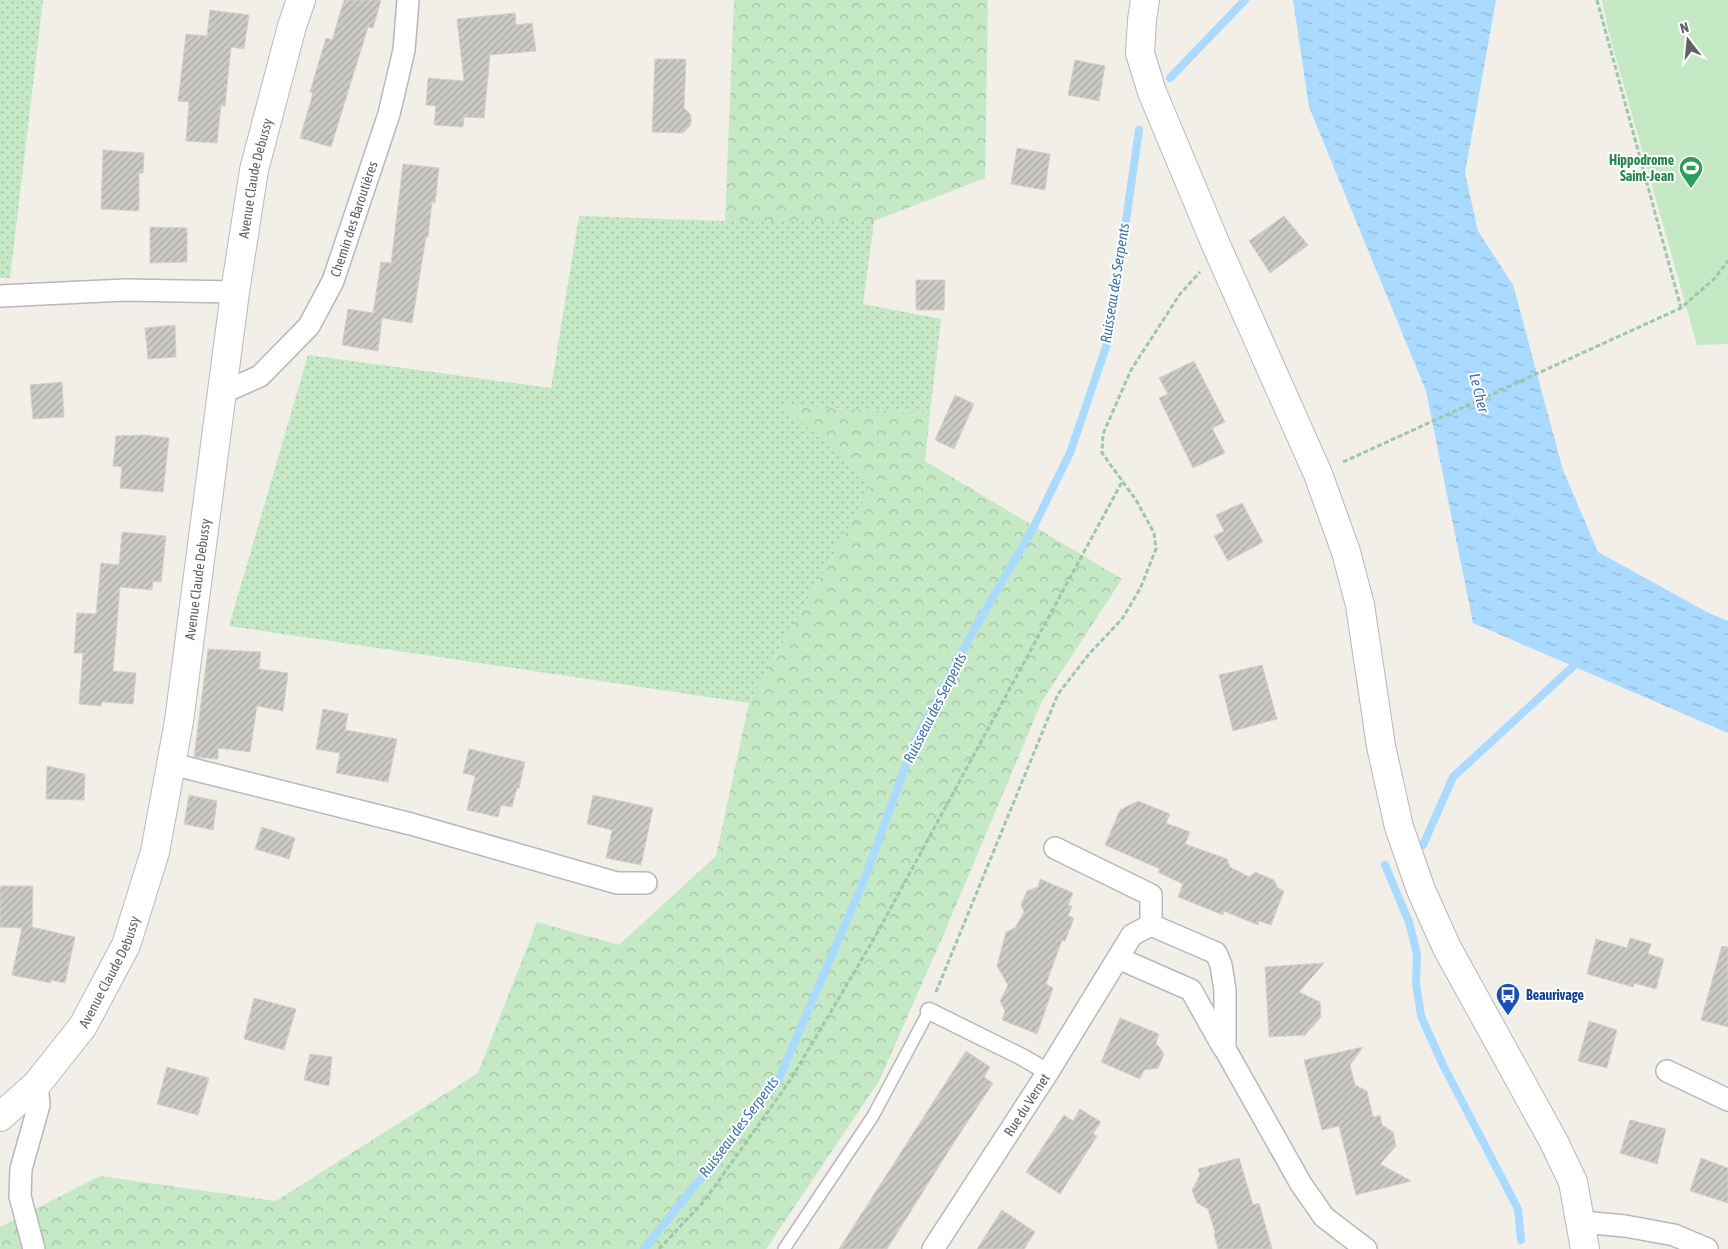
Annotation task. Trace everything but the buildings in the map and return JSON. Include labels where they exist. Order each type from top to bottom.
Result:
[{"type":"street","name":"Avenue Claude Debussy","points":[[0,1117],[37,1084],[83,1026],[126,945],[155,852],[172,764],[235,292],[254,170],[292,26],[301,0]]},
{"type":"street","name":"Chemin des Baroutières","points":[[222,392],[260,376],[309,326],[333,281],[390,114],[404,50],[408,0]]},
{"type":"street","points":[[1145,0],[1140,53],[1152,92],[1219,252],[1318,474],[1346,552],[1360,605],[1385,764],[1399,828],[1421,890],[1447,948],[1558,1150],[1573,1182],[1585,1249]]},
{"type":"street","points":[[0,296],[125,290],[235,292]]},
{"type":"street","points":[[172,764],[410,824],[617,884],[646,883]]},
{"type":"street","points":[[1055,848],[1151,895],[1151,925],[1216,953],[1221,965],[1225,990],[1225,1049]]},
{"type":"street","name":"Rue du Vernet","points":[[933,1249],[1048,1072],[1132,935],[1151,925]]},
{"type":"street","points":[[1118,958],[1191,990],[1301,1184],[1324,1217],[1354,1242],[1366,1249]]},
{"type":"street","points":[[929,1011],[1048,1072]]},
{"type":"street","points":[[1666,1072],[1728,1100]]},
{"type":"street","points":[[34,1249],[20,1196],[21,1169],[39,1104],[37,1084]]},
{"type":"street","points":[[1581,1222],[1625,1226],[1674,1235],[1707,1249]]},
{"type":"lane","points":[[784,1249],[873,1116],[929,1011]]},
{"type":"path","points":[[1596,0],[1681,308]]},
{"type":"path","points":[[929,1011],[1058,694],[1089,654],[1122,619],[1140,589],[1156,549],[1154,533],[1136,500],[1102,453],[1103,434],[1136,363],[1180,294],[1219,252]]},
{"type":"path","points":[[1318,474],[1681,308],[1714,279],[1728,261]]},
{"type":"path","points":[[659,1249],[705,1200],[791,1079],[875,937],[1122,480]]},
{"type":"green space","points":[[0,0],[43,0],[10,278],[0,278]]},
{"type":"green space","points":[[734,0],[988,0],[985,178],[874,221],[725,221]]},
{"type":"green space","name":"Hippodrome Saint-Jean","points":[[1602,0],[1728,0],[1728,344],[1697,345],[1609,33]]},
{"type":"green space","points":[[579,216],[725,221],[874,221],[863,304],[941,319],[930,413],[785,406],[872,486],[749,703],[229,626],[308,355],[551,388]]},
{"type":"green space","points":[[784,406],[930,413],[925,461],[1122,579],[1042,701],[943,936],[879,1081],[766,1249],[0,1249],[0,1227],[100,1176],[276,1201],[478,1073],[537,922],[619,945],[716,856],[749,703],[872,486]]},
{"type":"water","name":"Le Cher","points":[[1293,0],[1496,0],[1465,173],[1478,231],[1513,285],[1563,470],[1598,552],[1709,613],[1728,621],[1728,733],[1473,623],[1426,391],[1309,107]]},
{"type":"waterway","name":"Ruisseau des Serpents","points":[[1170,78],[1245,0]]},
{"type":"waterway","name":"Ruisseau des Serpents","points":[[644,1249],[777,1083],[865,878],[913,745],[971,635],[1032,530],[1070,453],[1109,338],[1139,130]]},
{"type":"waterway","points":[[1423,845],[1453,777],[1579,661]]},
{"type":"waterway","points":[[1385,865],[1409,922],[1417,954],[1416,983],[1421,1016],[1443,1065],[1518,1209],[1521,1240]]},
{"type":"place","name":"Hippodrome Saint-Jean","points":[[1691,189]]},
{"type":"place","name":"Beaurivage","points":[[1508,1016]]}]
